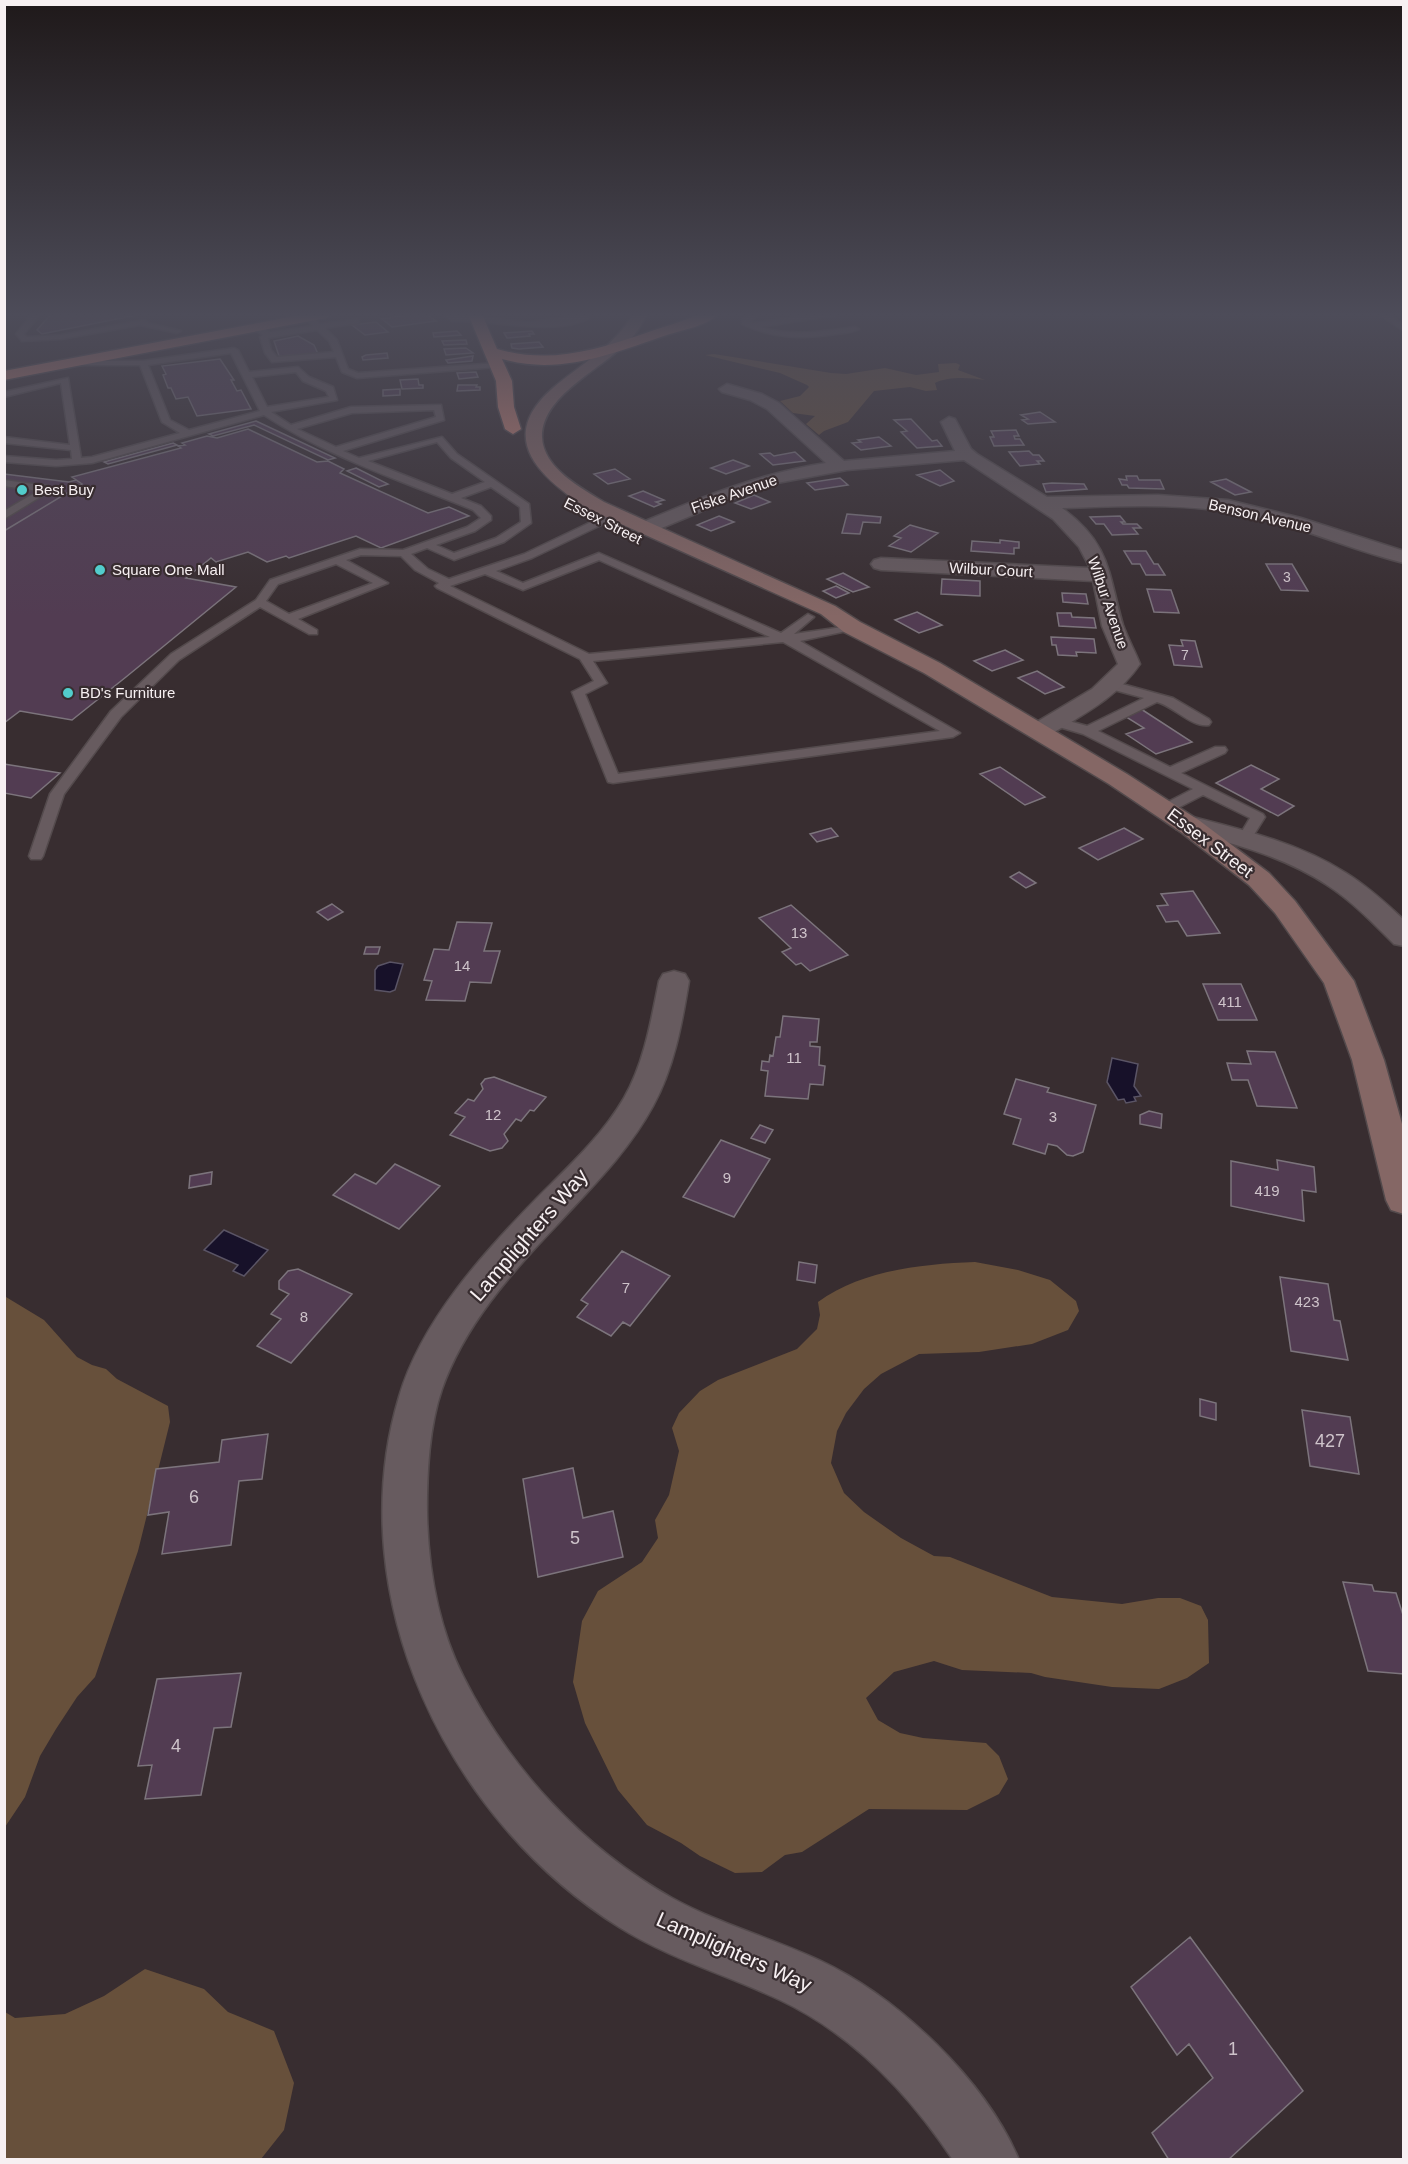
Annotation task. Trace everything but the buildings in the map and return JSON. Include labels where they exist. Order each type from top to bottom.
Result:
[{"type":"highway","points":[[508,415],[513,437]]},
{"type":"main road","name":"Essex Street","points":[[513,437],[518,415]]},
{"type":"main road","name":"Essex Street","points":[[537,415],[533,429],[536,447],[547,468],[608,518],[808,617],[852,627]]},
{"type":"main road","name":"Essex Street","points":[[539,484],[579,512],[645,528],[828,609],[852,627],[1047,726],[1175,816],[1259,879],[1291,915],[1339,981],[1368,1059],[1404,1200]]},
{"type":"street","points":[[784,415],[841,467]]},
{"type":"street","name":"Wilbur Avenue","points":[[949,422],[964,451],[1040,502],[1079,535],[1097,562],[1102,575],[1118,641],[1129,664],[1112,684],[1047,726]]},
{"type":"street","name":"Fiske Avenue","points":[[645,528],[774,479],[841,467],[969,455]]},
{"type":"street","name":"Benson Avenue","points":[[1040,502],[1169,501],[1227,506],[1296,523],[1404,557]]},
{"type":"street","name":"Wilbur Court","points":[[881,564],[1102,575]]},
{"type":"street","points":[[1175,816],[1283,851],[1338,880],[1404,937]]},
{"type":"street","name":"Lamplighters Way","points":[[674,981],[662,1043],[655,1065],[648,1084],[628,1119],[590,1166],[512,1247],[479,1287],[451,1329],[420,1395],[404,1475],[402,1517],[407,1572],[419,1626],[436,1676],[457,1719],[498,1780],[542,1833],[575,1863],[634,1906],[685,1934],[805,1983],[876,2026],[911,2060],[946,2100],[989,2160]]},
{"type":"lane","points":[[70,415],[77,462]]},
{"type":"lane","points":[[163,415],[176,429],[187,433]]},
{"type":"lane","points":[[4,459],[56,463],[92,460],[250,415]]},
{"type":"lane","points":[[36,856],[57,794],[116,714],[175,657],[260,602],[274,582],[360,552],[404,554],[471,529],[487,518],[477,508],[333,451],[270,415]]},
{"type":"lane","points":[[290,428],[334,415]]},
{"type":"lane","points":[[428,545],[454,557],[500,540],[526,523],[525,506],[454,456],[439,439],[440,415]]},
{"type":"lane","points":[[333,451],[441,418]]},
{"type":"lane","points":[[357,461],[439,439]]},
{"type":"lane","points":[[4,440],[75,448]]},
{"type":"lane","points":[[4,483],[48,489],[4,516]]},
{"type":"lane","points":[[451,498],[492,483]]},
{"type":"lane","points":[[404,554],[420,570],[449,584],[528,556],[608,518]]},
{"type":"lane","points":[[487,571],[523,586],[599,556],[800,645],[952,734],[613,779],[578,692],[601,683],[586,658]]},
{"type":"lane","points":[[289,618],[382,583],[337,560]]},
{"type":"lane","points":[[441,586],[586,658],[813,636],[852,627]]},
{"type":"lane","points":[[260,602],[313,632]]},
{"type":"lane","points":[[782,638],[808,617]]},
{"type":"lane","points":[[1112,684],[1169,700],[1204,722]]},
{"type":"lane","points":[[1088,731],[1156,697]]},
{"type":"lane","points":[[1047,726],[1088,731],[1258,817],[1245,838]]},
{"type":"lane","points":[[1171,772],[1220,750]]},
{"type":"lane","points":[[1175,816],[1204,789]]},
{"type":"shaded area","points":[[808,415],[854,415],[848,422],[819,435],[806,424],[815,416]]},
{"type":"shaded area","points":[[390,962],[403,964],[395,990],[390,992],[375,990],[375,970],[378,966]]},
{"type":"shaded area","points":[[1112,1058],[1138,1064],[1134,1086],[1141,1096],[1134,1097],[1136,1101],[1126,1103],[1124,1099],[1118,1100],[1107,1082]]},
{"type":"shaded area","points":[[224,1230],[268,1250],[244,1276],[233,1271],[238,1265],[204,1250]]},
{"type":"shaded area","points":[[975,1262],[1018,1270],[1050,1280],[1076,1301],[1079,1311],[1068,1330],[1032,1344],[979,1352],[919,1354],[881,1374],[864,1389],[846,1413],[837,1431],[831,1463],[844,1493],[864,1512],[901,1538],[934,1556],[950,1557],[1052,1597],[1122,1604],[1158,1598],[1180,1598],[1201,1606],[1208,1620],[1209,1663],[1187,1678],[1159,1689],[1112,1687],[1031,1673],[962,1670],[934,1661],[894,1672],[866,1698],[878,1720],[900,1733],[923,1738],[986,1743],[999,1756],[1008,1779],[999,1794],[967,1810],[869,1809],[802,1852],[785,1855],[762,1872],[735,1873],[700,1856],[647,1825],[618,1790],[585,1723],[573,1682],[582,1621],[598,1591],[642,1562],[658,1538],[655,1520],[669,1495],[679,1451],[672,1428],[679,1413],[700,1391],[718,1380],[797,1349],[817,1329],[820,1315],[818,1302],[835,1291],[893,1271]]},
{"type":"shaded area","points":[[4,1292],[6,1297],[44,1320],[77,1357],[106,1369],[117,1379],[168,1406],[170,1422],[138,1551],[95,1677],[77,1697],[56,1729],[40,1756],[25,1797],[5,1827]]},
{"type":"shaded area","points":[[145,1969],[204,1989],[228,2012],[274,2031],[294,2083],[284,2130],[261,2159],[5,2159],[5,2012],[15,2018],[65,2014],[104,1996]]},
{"type":"place","name":"Best Buy","points":[[22,490]]},
{"type":"place","name":"Square One Mall","points":[[100,570]]},
{"type":"place","name":"BD's Furniture","points":[[68,693]]}]
